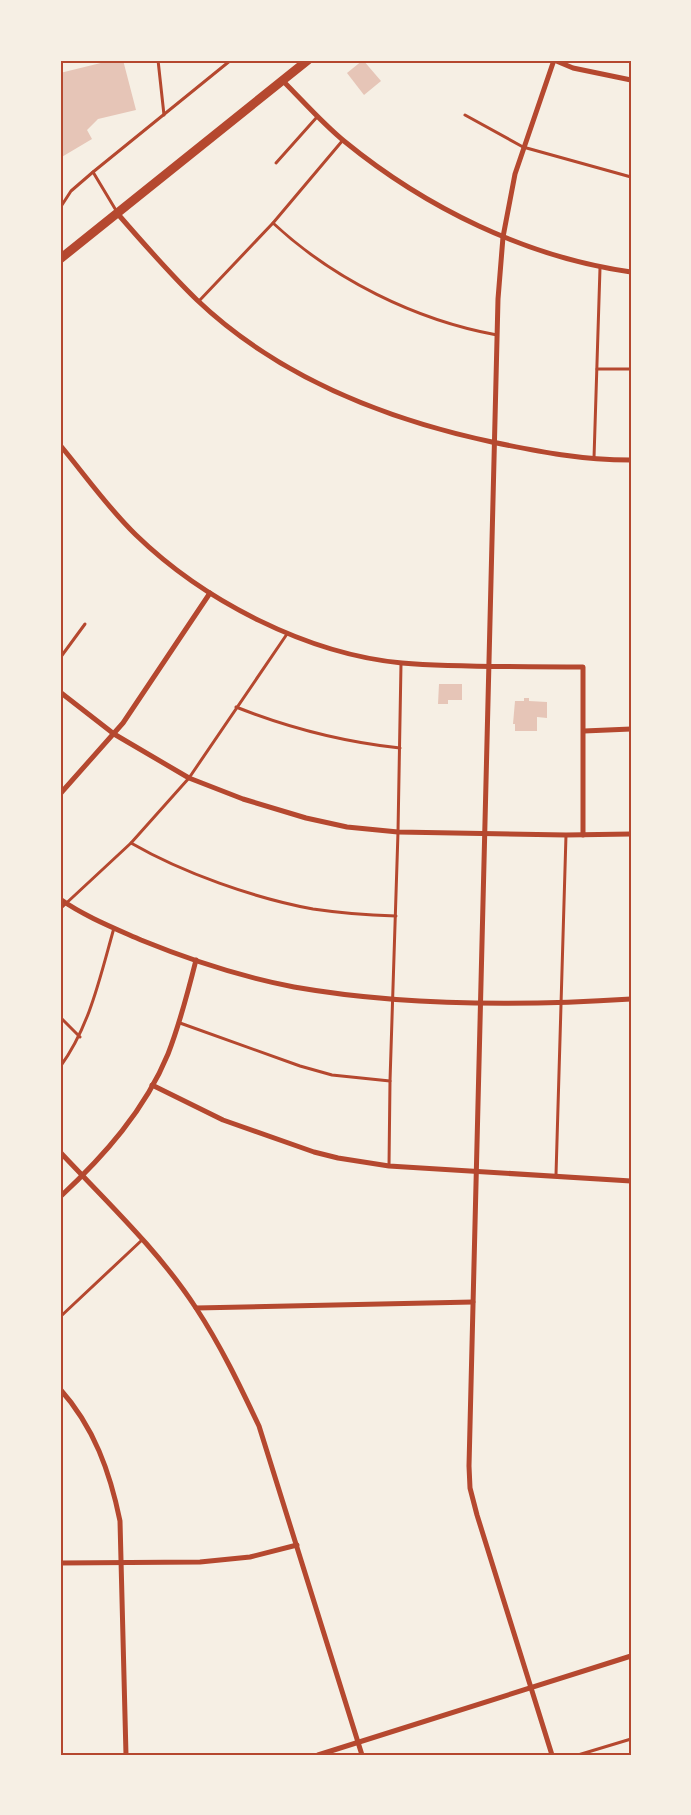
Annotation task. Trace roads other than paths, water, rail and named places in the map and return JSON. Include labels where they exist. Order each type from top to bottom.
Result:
[{"type":"main road","points":[[60,259],[308,60]]},
{"type":"street","points":[[552,1755],[470,1488],[497,335],[503,237],[515,174],[554,60],[573,68],[631,81]]},
{"type":"street","points":[[283,81],[343,140],[407,186],[503,237],[558,257],[600,268],[631,272]]},
{"type":"street","points":[[117,213],[199,301],[256,346],[346,397],[413,422],[543,453],[594,460],[631,460]]},
{"type":"street","points":[[60,445],[136,535],[173,567],[210,593],[288,633],[346,652],[401,663],[583,667],[583,835]]},
{"type":"street","points":[[60,794],[114,734],[210,593]]},
{"type":"street","points":[[60,692],[114,734],[189,778],[243,799],[306,818],[398,832],[631,834]]},
{"type":"street","points":[[584,730],[631,729]]},
{"type":"street","points":[[60,899],[114,928],[167,951],[230,972],[295,987],[393,999],[561,1003],[631,999]]},
{"type":"street","points":[[60,1197],[111,1146],[152,1085],[180,1023],[196,960]]},
{"type":"street","points":[[152,1085],[223,1120],[314,1152],[389,1166],[631,1180]]},
{"type":"street","points":[[60,1152],[166,1268],[196,1308],[221,1349],[259,1426],[362,1755]]},
{"type":"street","points":[[196,1308],[473,1302]]},
{"type":"street","points":[[60,1389],[92,1434],[113,1485],[120,1521],[126,1755]]},
{"type":"street","points":[[60,1563],[200,1562],[250,1557],[297,1545]]},
{"type":"street","points":[[318,1755],[631,1656]]},
{"type":"lane","points":[[158,60],[164,114]]},
{"type":"lane","points":[[60,208],[71,191],[231,60]]},
{"type":"lane","points":[[465,115],[523,147],[631,177]]},
{"type":"lane","points":[[276,163],[318,116]]},
{"type":"lane","points":[[199,301],[273,223],[343,140]]},
{"type":"lane","points":[[93,172],[117,213]]},
{"type":"lane","points":[[273,223],[320,262],[382,295],[440,320],[474,331],[497,335]]},
{"type":"lane","points":[[594,460],[600,268]]},
{"type":"lane","points":[[596,369],[631,369]]},
{"type":"lane","points":[[60,658],[85,624]]},
{"type":"lane","points":[[60,909],[131,843],[189,778],[288,633]]},
{"type":"lane","points":[[389,1166],[401,663]]},
{"type":"lane","points":[[236,707],[277,723],[316,733],[400,748]]},
{"type":"lane","points":[[556,1174],[566,835]]},
{"type":"lane","points":[[131,843],[178,867],[268,898],[322,910],[396,916]]},
{"type":"lane","points":[[60,1067],[80,1036],[114,928]]},
{"type":"lane","points":[[60,1017],[80,1036]]},
{"type":"lane","points":[[180,1023],[300,1066],[332,1075],[390,1081]]},
{"type":"lane","points":[[60,1317],[142,1240]]},
{"type":"lane","points":[[578,1755],[631,1739]]}]
